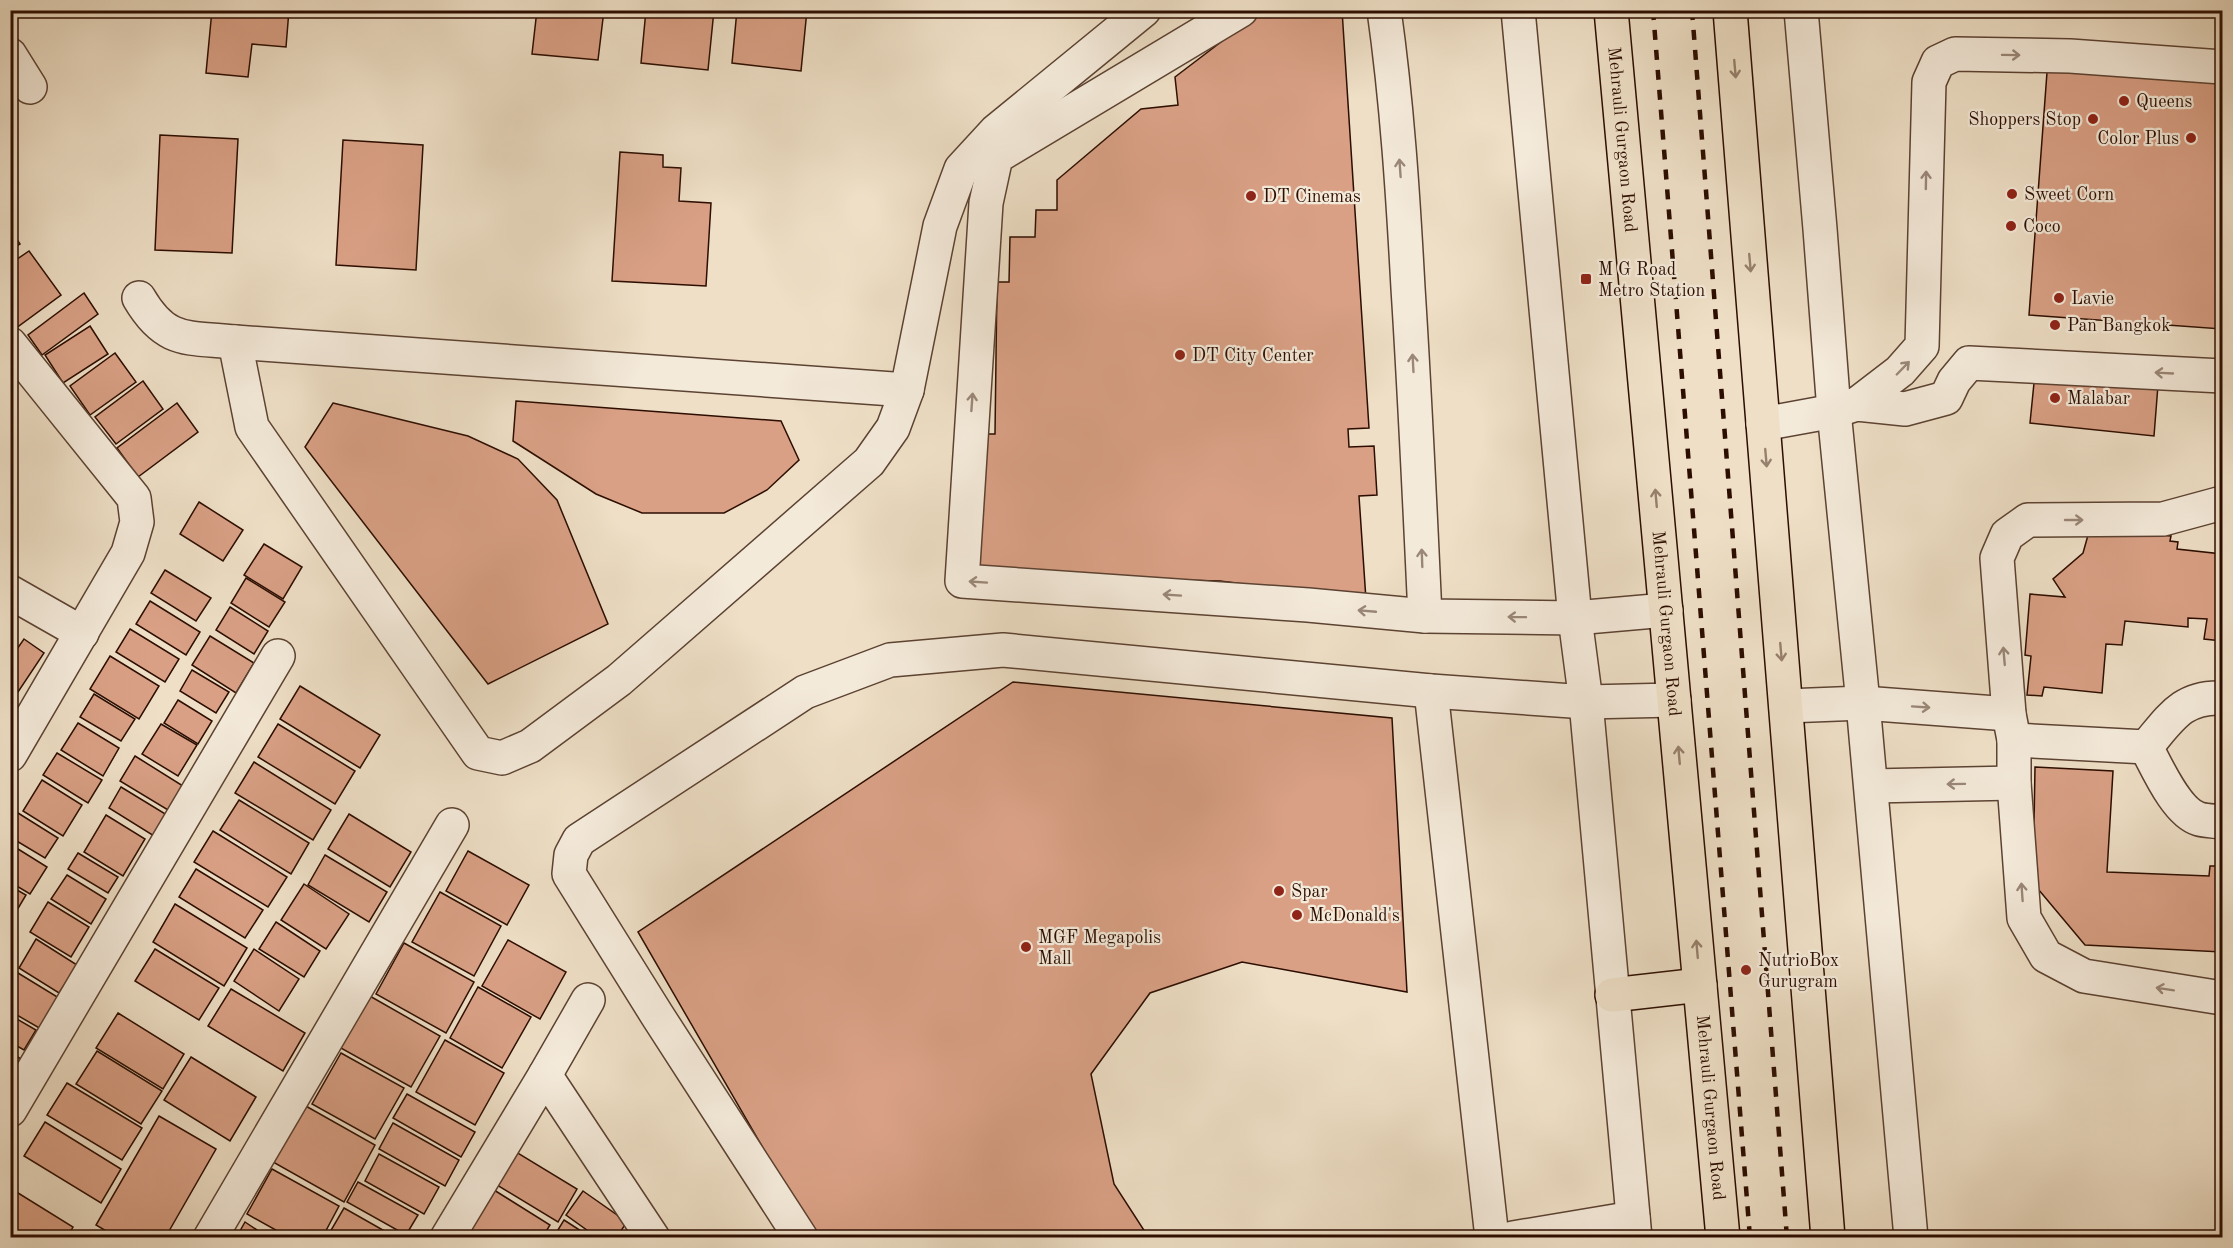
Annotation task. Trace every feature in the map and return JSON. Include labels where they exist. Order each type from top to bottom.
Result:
[{"type":"main road","name":"Mehrauli Gurgaon Road","points":[[1611,10],[1723,1238]]},
{"type":"main road","points":[[1730,10],[1828,1238]]},
{"type":"main road","points":[[1612,995],[1700,985]]},
{"type":"street","points":[[235,342],[252,427],[478,753],[502,759],[530,746],[619,680],[869,462],[893,428],[907,390],[940,226],[961,169],[996,131],[1144,10]]},
{"type":"street","points":[[1241,10],[996,157],[986,203],[962,581],[1308,605],[1425,616],[1575,618],[1666,610]]},
{"type":"street","points":[[1384,10],[1393,75],[1405,241],[1425,616]]},
{"type":"street","points":[[1513,1238],[1634,1228],[1586,702],[1575,618],[1518,10]]},
{"type":"street","points":[[1801,10],[1820,228],[1846,408],[1863,703],[1911,1238]]},
{"type":"street","points":[[1846,408],[1900,371],[1922,346],[1929,82],[1938,62],[1955,54],[2036,55],[2223,67]]},
{"type":"street","points":[[10,55],[30,87]]},
{"type":"street","points":[[139,298],[154,322],[172,334],[235,342],[907,390]]},
{"type":"street","points":[[10,344],[134,498],[137,522],[128,553],[10,755]]},
{"type":"street","points":[[1763,424],[1846,408],[1905,409],[1946,398],[1954,381],[1970,363],[2223,376]]},
{"type":"street","points":[[2223,502],[2163,519],[2028,520],[2007,535],[1996,558],[2012,727],[2024,918],[2046,956],[2084,976],[2223,998]]},
{"type":"street","points":[[10,592],[82,633]]},
{"type":"street","points":[[801,1238],[663,1024],[570,874],[571,855],[579,840],[805,692],[890,660],[1003,650],[1431,691],[1586,702],[1674,700]]},
{"type":"street","points":[[10,1110],[278,656]]},
{"type":"street","points":[[1431,691],[1492,1238]]},
{"type":"street","points":[[2146,747],[2174,713],[2191,701],[2223,698]]},
{"type":"street","points":[[1786,706],[1863,703],[2146,747]]},
{"type":"street","points":[[2146,747],[2167,786],[2183,808],[2197,819],[2223,822]]},
{"type":"street","points":[[1870,786],[2014,783]]},
{"type":"street","points":[[210,1238],[452,825]]},
{"type":"street","points":[[447,1238],[588,1000]]},
{"type":"street","points":[[545,1075],[653,1238]]},
{"type":"building","points":[[212,10],[289,10],[286,47],[252,44],[248,77],[206,73]]},
{"type":"building","points":[[537,10],[604,10],[598,60],[532,54]]},
{"type":"building","points":[[646,10],[714,10],[708,70],[641,63]]},
{"type":"building","points":[[737,10],[807,10],[801,71],[732,63]]},
{"type":"building","name":"DT City Center","points":[[1263,10],[1342,10],[1369,428],[1348,429],[1349,447],[1374,446],[1377,495],[1359,496],[1366,600],[1220,581],[978,575],[979,434],[995,434],[997,282],[1009,282],[1010,237],[1035,237],[1036,210],[1057,210],[1057,180],[1141,109],[1178,105],[1175,77]]},
{"type":"building","points":[[2048,59],[2222,70],[2222,329],[2029,315]]},
{"type":"building","points":[[160,135],[238,139],[232,253],[155,250]]},
{"type":"building","points":[[343,140],[423,145],[416,270],[336,265]]},
{"type":"building","points":[[620,152],[663,155],[663,167],[681,168],[679,201],[711,203],[706,286],[612,281]]},
{"type":"building","points":[[10,229],[20,244],[10,250]]},
{"type":"building","points":[[29,251],[61,295],[12,331],[10,264]]},
{"type":"building","points":[[84,293],[98,314],[42,355],[28,335]]},
{"type":"building","points":[[90,326],[108,354],[63,383],[45,355]]},
{"type":"building","points":[[115,353],[136,382],[90,415],[70,386]]},
{"type":"building","points":[[2035,373],[2158,385],[2154,436],[2030,423]]},
{"type":"building","points":[[143,381],[163,409],[116,444],[95,417]]},
{"type":"building","points":[[516,401],[781,421],[799,460],[767,490],[724,513],[642,513],[596,494],[513,441]]},
{"type":"building","points":[[177,403],[198,432],[138,477],[117,448]]},
{"type":"building","points":[[333,403],[468,436],[518,459],[557,500],[608,624],[488,684],[305,447]]},
{"type":"building","points":[[199,502],[243,530],[223,561],[180,534]]},
{"type":"building","points":[[2090,528],[2171,536],[2170,541],[2178,542],[2177,549],[2222,554],[2222,641],[2204,639],[2207,619],[2188,618],[2188,627],[2125,621],[2122,645],[2106,644],[2102,693],[2044,687],[2042,696],[2027,695],[2031,656],[2025,655],[2030,594],[2065,597],[2053,579],[2083,553]]},
{"type":"building","points":[[264,544],[302,567],[283,599],[244,575]]},
{"type":"building","points":[[165,570],[211,598],[196,621],[151,593]]},
{"type":"building","points":[[246,578],[285,602],[269,627],[231,603]]},
{"type":"building","points":[[150,601],[200,632],[186,655],[136,624]]},
{"type":"building","points":[[230,607],[268,631],[254,654],[216,630]]},
{"type":"building","points":[[130,629],[179,659],[165,682],[116,652]]},
{"type":"building","points":[[210,636],[254,663],[236,693],[192,665]]},
{"type":"building","points":[[24,639],[44,653],[18,692],[10,687],[10,659]]},
{"type":"building","points":[[110,656],[159,686],[139,719],[90,689]]},
{"type":"building","points":[[192,670],[229,692],[216,713],[180,691]]},
{"type":"building","name":"MGF Megapolis Mall","points":[[1013,682],[1392,718],[1407,992],[1242,962],[1150,993],[1091,1074],[1114,1184],[1149,1238],[815,1238],[638,932]]},
{"type":"building","points":[[300,686],[380,735],[360,768],[280,719]]},
{"type":"building","points":[[94,694],[135,719],[121,741],[80,717]]},
{"type":"building","points":[[178,700],[212,721],[198,744],[164,723]]},
{"type":"building","points":[[78,723],[119,748],[103,776],[61,750]]},
{"type":"building","points":[[161,724],[197,745],[178,776],[142,754]]},
{"type":"building","points":[[278,724],[355,771],[335,804],[258,757]]},
{"type":"building","points":[[57,753],[102,780],[88,803],[43,775]]},
{"type":"building","points":[[135,756],[183,786],[168,810],[120,781]]},
{"type":"building","points":[[254,762],[331,810],[313,840],[235,793]]},
{"type":"building","points":[[2035,767],[2113,771],[2107,872],[2209,876],[2210,866],[2222,866],[2222,952],[2085,945],[2033,883]]},
{"type":"building","points":[[42,780],[82,805],[63,836],[23,811]]},
{"type":"building","points":[[121,787],[167,815],[154,836],[109,808]]},
{"type":"building","points":[[239,800],[309,843],[291,874],[220,830]]},
{"type":"building","points":[[18,813],[58,838],[45,858],[10,837],[10,826]]},
{"type":"building","points":[[349,814],[411,852],[390,887],[328,849]]},
{"type":"building","points":[[106,815],[145,839],[123,876],[84,852]]},
{"type":"building","points":[[213,831],[287,877],[268,907],[194,862]]},
{"type":"building","points":[[10,844],[47,867],[30,894],[10,882]]},
{"type":"building","points":[[468,851],[529,885],[507,925],[446,891]]},
{"type":"building","points":[[78,853],[118,877],[108,893],[68,869]]},
{"type":"building","points":[[325,855],[387,892],[369,922],[308,885]]},
{"type":"building","points":[[196,869],[263,910],[245,938],[179,897]]},
{"type":"building","points":[[67,875],[106,899],[91,924],[51,899]]},
{"type":"building","points":[[304,884],[349,914],[326,949],[281,920]]},
{"type":"building","points":[[10,886],[26,895],[10,922]]},
{"type":"building","points":[[440,892],[501,926],[474,976],[412,942]]},
{"type":"building","points":[[48,902],[89,927],[71,957],[30,932]]},
{"type":"building","points":[[175,904],[247,948],[224,986],[153,942]]},
{"type":"building","points":[[276,922],[320,951],[304,977],[259,949]]},
{"type":"building","points":[[36,939],[77,965],[59,993],[19,968]]},
{"type":"building","points":[[508,940],[566,972],[540,1019],[482,986]]},
{"type":"building","points":[[404,943],[474,982],[446,1033],[376,994]]},
{"type":"building","points":[[155,949],[219,988],[199,1020],[135,981]]},
{"type":"building","points":[[254,949],[299,979],[279,1011],[234,981]]},
{"type":"building","points":[[18,973],[59,998],[41,1029],[10,1011],[10,986]]},
{"type":"building","points":[[478,987],[531,1017],[502,1068],[450,1038]]},
{"type":"building","points":[[231,989],[305,1033],[283,1071],[208,1026]]},
{"type":"building","points":[[368,995],[440,1036],[411,1087],[339,1047]]},
{"type":"building","points":[[118,1013],[184,1054],[163,1089],[96,1048]]},
{"type":"building","points":[[10,1015],[36,1030],[24,1050],[10,1042]]},
{"type":"building","points":[[445,1040],[504,1073],[475,1125],[416,1092]]},
{"type":"building","points":[[97,1051],[162,1091],[141,1124],[76,1084]]},
{"type":"building","points":[[10,1052],[21,1059],[10,1076]]},
{"type":"building","points":[[341,1053],[404,1088],[375,1139],[312,1104]]},
{"type":"building","points":[[191,1057],[256,1097],[230,1141],[164,1100]]},
{"type":"building","points":[[67,1083],[142,1128],[122,1160],[47,1115]]},
{"type":"building","points":[[407,1094],[475,1132],[461,1157],[393,1118]]},
{"type":"building","points":[[304,1105],[375,1145],[344,1202],[273,1162]]},
{"type":"building","points":[[159,1116],[216,1149],[165,1238],[118,1238],[96,1225]]},
{"type":"building","points":[[45,1122],[121,1169],[101,1203],[24,1156]]},
{"type":"building","points":[[393,1123],[459,1160],[445,1186],[379,1149]]},
{"type":"building","points":[[506,1146],[577,1189],[558,1222],[487,1179]]},
{"type":"building","points":[[379,1154],[439,1187],[424,1214],[365,1181]]},
{"type":"building","points":[[272,1169],[339,1206],[322,1238],[290,1238],[247,1214]]},
{"type":"building","points":[[358,1182],[418,1215],[406,1235],[347,1202]]},
{"type":"building","points":[[486,1185],[550,1225],[542,1238],[479,1238],[460,1226]]},
{"type":"building","points":[[10,1188],[73,1227],[67,1238],[10,1238]]},
{"type":"building","points":[[583,1191],[627,1222],[616,1238],[598,1238],[566,1215]]},
{"type":"building","points":[[344,1208],[397,1238],[340,1238],[330,1232]]},
{"type":"building","points":[[564,1220],[592,1238],[553,1238]]},
{"type":"building","points":[[245,1222],[269,1238],[236,1238]]},
{"type":"railway","points":[[1653,10],[1750,1238]]},
{"type":"railway","points":[[1692,10],[1787,1238]]},
{"type":"place","name":"Queens","points":[[2124,101]]},
{"type":"place","name":"Shoppers Stop","points":[[2093,119]]},
{"type":"place","name":"Color Plus","points":[[2191,138]]},
{"type":"place","name":"Sweet Corn","points":[[2012,194]]},
{"type":"place","name":"DT Cinemas","points":[[1251,196]]},
{"type":"place","name":"Coco","points":[[2011,226]]},
{"type":"place","name":"M G Road Metro Station","points":[[1586,279]]},
{"type":"place","name":"Lavie","points":[[2059,298]]},
{"type":"place","name":"Pan Bangkok","points":[[2055,325]]},
{"type":"place","name":"DT City Center","points":[[1180,355]]},
{"type":"place","name":"Malabar","points":[[2055,398]]},
{"type":"place","name":"Spar","points":[[1279,891]]},
{"type":"place","name":"McDonald's","points":[[1297,915]]},
{"type":"place","name":"MGF Megapolis Mall","points":[[1026,947]]},
{"type":"place","name":"NutrioBox Gurugram","points":[[1746,970]]}]
